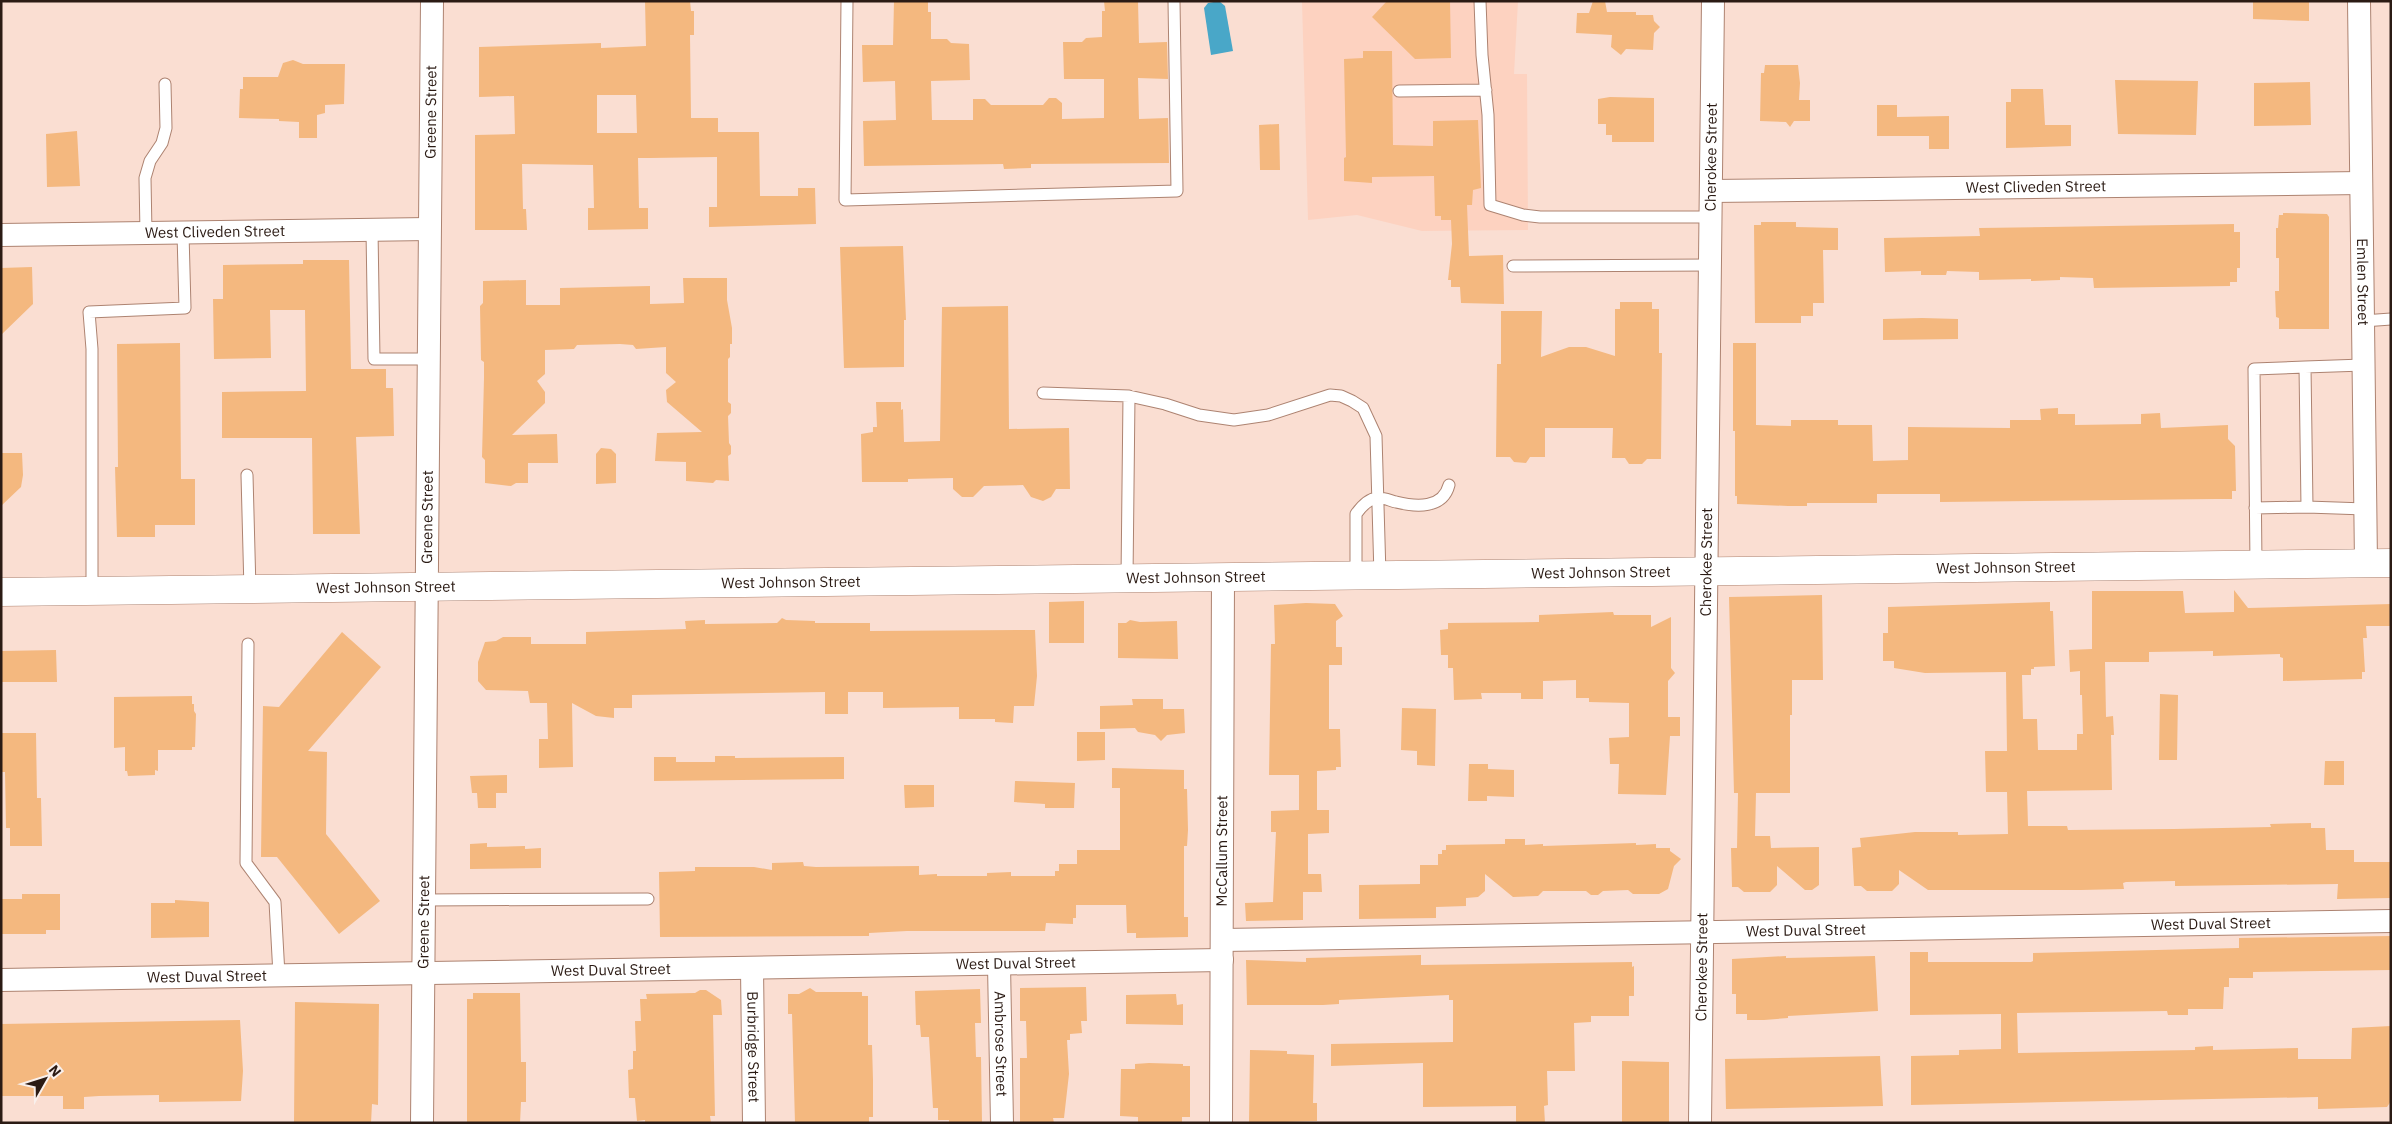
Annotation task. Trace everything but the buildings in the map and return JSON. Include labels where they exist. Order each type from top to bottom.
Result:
[{"type":"street","name":"Greene Street","points":[[422,1123],[428,229],[432,1]]},
{"type":"street","name":"Cherokee Street","points":[[1700,1123],[1713,1]]},
{"type":"street","name":"Emlen Street","points":[[2359,1],[2365,509],[2378,563]]},
{"type":"street","name":"West Cliveden Street","points":[[1711,191],[2361,183]]},
{"type":"street","name":"West Cliveden Street","points":[[1,235],[428,229]]},
{"type":"street","name":"West Johnson Street","points":[[1,592],[2378,563]]},
{"type":"street","name":"McCallum Street","points":[[1221,1123],[1223,578]]},
{"type":"street","name":"West Duval Street","points":[[1,980],[999,965],[1222,950],[1703,933],[2391,921]]},
{"type":"street","name":"Ambrose Street","points":[[999,965],[1002,1123]]},
{"type":"street","name":"Burbridge Street","points":[[752,969],[754,1123]]},
{"type":"lane","points":[[847,1],[845,200],[1177,190],[1174,1]]},
{"type":"lane","points":[[1480,1],[1482,55],[1488,115],[1490,205],[1523,215],[1540,217],[1710,217]]},
{"type":"lane","points":[[146,233],[145,178],[150,161],[162,143],[166,128],[165,84]]},
{"type":"lane","points":[[1399,91],[1486,90]]},
{"type":"lane","points":[[372,230],[374,359],[428,359]]},
{"type":"lane","points":[[92,591],[92,359],[89,312],[185,308],[183,233]]},
{"type":"lane","points":[[1513,266],[1710,266]]},
{"type":"lane","points":[[2363,320],[2391,319]]},
{"type":"lane","points":[[2256,565],[2254,369],[2363,364]]},
{"type":"lane","points":[[2305,367],[2306,508]]},
{"type":"lane","points":[[1043,393],[1129,396],[1166,404],[1199,415],[1234,420],[1268,415],[1330,395],[1340,396],[1363,408],[1376,436],[1378,498],[1368,576]]},
{"type":"lane","points":[[1126,578],[1129,396]]},
{"type":"lane","points":[[247,475],[250,590]]},
{"type":"lane","points":[[1368,576],[1356,514],[1364,504],[1378,498],[1405,504],[1432,504],[1444,497],[1449,485]]},
{"type":"lane","points":[[2255,508],[2365,509]]},
{"type":"lane","points":[[248,644],[246,863],[275,902],[279,975]]},
{"type":"lane","points":[[424,900],[648,898]]},
{"type":"shaded area","points":[[1302,1],[1518,1],[1514,74],[1527,74],[1528,230],[1422,231],[1357,215],[1308,220]]},
{"type":"water","points":[[1219,1],[1225,6],[1233,51],[1211,55],[1204,8],[1208,3]]}]
